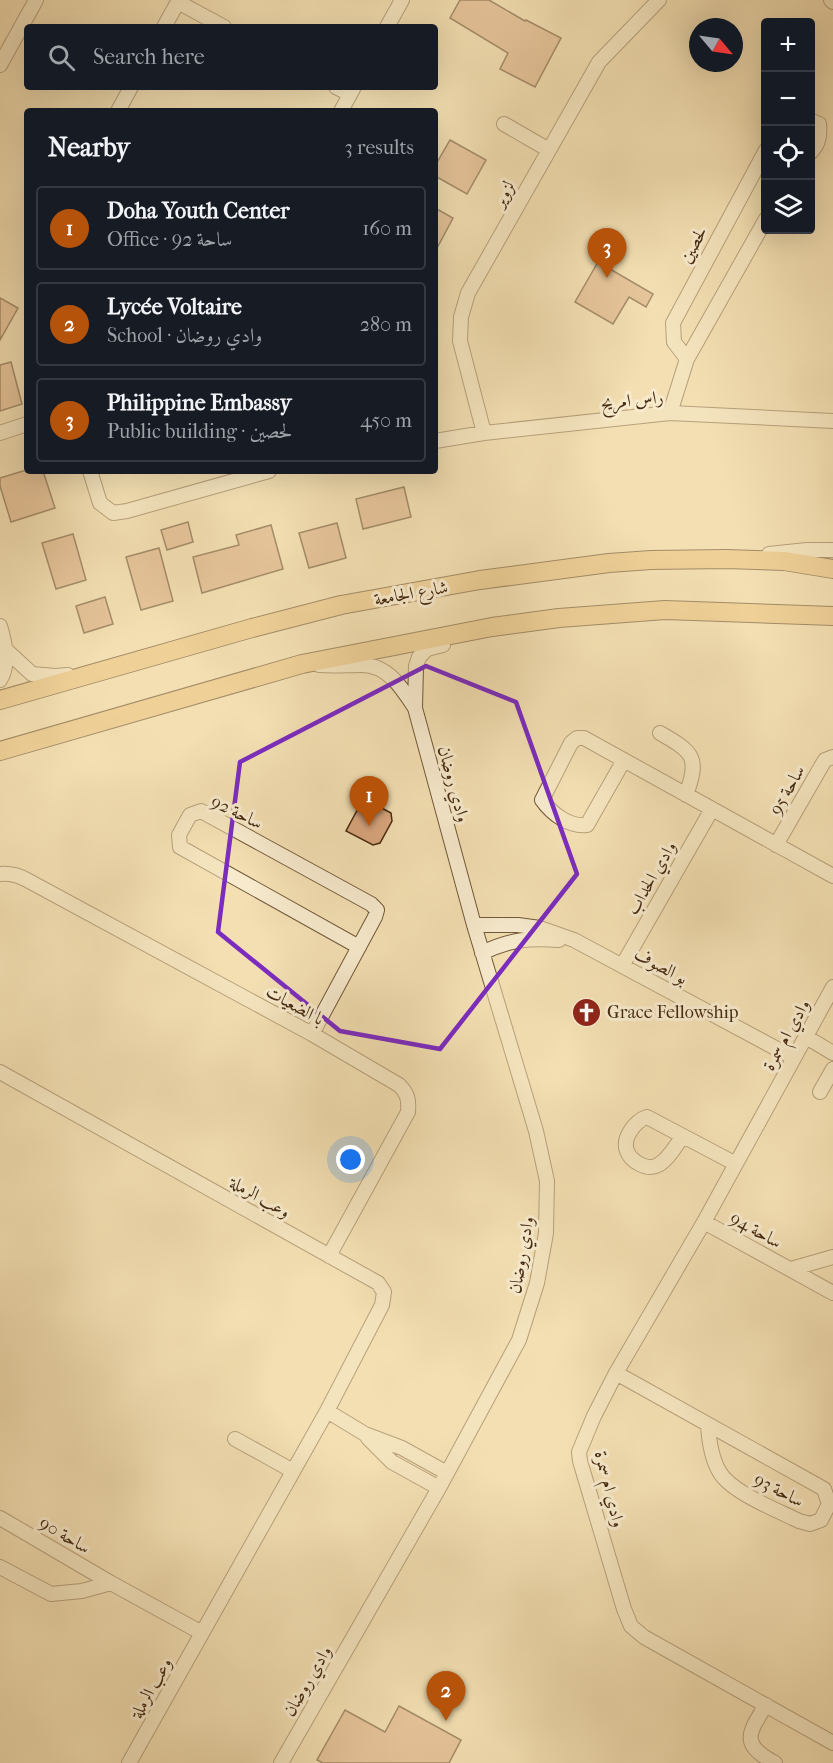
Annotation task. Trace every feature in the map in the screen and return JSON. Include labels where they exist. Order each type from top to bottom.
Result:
[{"type":"main road","name":"شارع الجامعة","points":[[0,700],[341,605],[480,580],[609,563],[651,560],[784,561],[833,569]]},
{"type":"main road","points":[[0,751],[302,664],[492,627],[559,618],[665,610],[833,616]]},
{"type":"street","points":[[1,60],[36,0]]},
{"type":"street","points":[[389,24],[402,0]]},
{"type":"street","name":"لزوير","points":[[484,433],[460,340],[461,317],[468,293],[599,62],[658,0]]},
{"type":"street","points":[[166,24],[178,1],[219,24]]},
{"type":"street","points":[[120,108],[129,90]]},
{"type":"street","points":[[343,108],[352,91]]},
{"type":"street","points":[[815,122],[819,124],[820,136],[815,149]]},
{"type":"street","points":[[504,124],[549,150]]},
{"type":"street","name":"لحصين","points":[[687,359],[674,342],[673,323],[761,158]]},
{"type":"street","points":[[670,413],[687,359],[761,226]]},
{"type":"street","name":"راس امريح","points":[[438,441],[484,433],[670,413],[833,421]]},
{"type":"street","points":[[0,433],[24,425]]},
{"type":"street","points":[[91,474],[100,503],[113,513],[257,474]]},
{"type":"street","points":[[746,560],[755,556],[807,550],[833,550]]},
{"type":"street","points":[[0,626],[6,650],[0,680]]},
{"type":"street","name":"وادي روضان","points":[[281,1763],[439,1488],[519,1340],[537,1283],[546,1233],[547,1181],[536,1131],[474,925],[415,708],[415,674],[419,657],[427,649],[465,639],[492,627]]},
{"type":"street","points":[[6,650],[32,675],[55,676],[106,671]]},
{"type":"street","name":"وادي روضان","points":[[302,664],[338,667],[364,664],[376,667],[393,678],[415,708]]},
{"type":"street","points":[[660,733],[684,747],[693,760],[693,775],[687,795]]},
{"type":"street","points":[[624,760],[587,825],[578,825],[562,819],[542,800],[572,743],[577,738],[584,738],[624,760],[687,795],[776,845],[833,876]]},
{"type":"street","name":"ساحة 95","points":[[776,845],[825,760],[833,757]]},
{"type":"street","name":"وادي الحداب","points":[[622,966],[712,809]]},
{"type":"street","name":"ساحة 92","points":[[312,1034],[375,918],[377,910],[371,904],[201,811],[190,815],[179,835],[180,847],[359,947]]},
{"type":"street","name":"با الضعيات","points":[[0,874],[17,875],[27,880],[312,1034],[399,1085],[406,1092],[409,1101],[408,1112],[329,1256]]},
{"type":"street","name":"بو الصوف","points":[[474,925],[519,925],[540,928],[574,940],[794,1058]]},
{"type":"street","name":"بو الصوف","points":[[483,953],[501,944],[532,939],[574,940]]},
{"type":"street","name":"وادي ام سمرة","points":[[833,987],[704,1221],[616,1373],[579,1452],[624,1609],[631,1626],[644,1637],[833,1743]]},
{"type":"street","points":[[820,1011],[833,1019]]},
{"type":"street","points":[[806,1037],[833,1053]]},
{"type":"street","points":[[820,1092],[833,1068]]},
{"type":"street","name":"وعب الرملة","points":[[0,1072],[378,1283],[384,1292],[382,1305],[327,1411],[129,1763]]},
{"type":"street","points":[[683,1136],[736,1164]]},
{"type":"street","name":"ساحة 94","points":[[704,1221],[833,1293]]},
{"type":"street","name":"ساحة 94","points":[[791,1269],[833,1257]]},
{"type":"street","name":"ساحة 93","points":[[616,1373],[824,1489],[829,1504],[820,1520],[810,1524],[799,1521],[733,1487],[719,1473],[710,1448],[708,1425]]},
{"type":"street","points":[[327,1411],[365,1434],[402,1448],[447,1473]]},
{"type":"street","points":[[365,1434],[392,1462],[439,1488]]},
{"type":"street","points":[[235,1439],[293,1471]]},
{"type":"street","name":"ساحة 90","points":[[0,1518],[202,1633]]},
{"type":"street","points":[[0,1567],[51,1594],[82,1591],[111,1583]]},
{"type":"street","points":[[766,1705],[752,1730],[751,1742],[757,1752],[775,1763]]},
{"type":"highlighted area","points":[[426,666],[516,702],[577,874],[440,1049],[340,1031],[218,932],[240,762]]},
{"type":"building","points":[[460,0],[489,0],[561,38],[535,87],[500,69],[508,53],[450,18]]},
{"type":"building","points":[[450,140],[486,160],[467,194],[438,178],[438,161]]},
{"type":"building","points":[[438,210],[453,218],[438,246]]},
{"type":"building","points":[[598,262],[653,294],[646,307],[629,297],[613,324],[575,302]]},
{"type":"building","points":[[0,298],[18,308],[0,340]]},
{"type":"building","points":[[11,362],[22,404],[0,411],[0,365]]},
{"type":"building","points":[[23,471],[24,474],[44,474],[55,508],[11,522],[0,486],[0,478]]},
{"type":"building","points":[[404,487],[411,517],[363,529],[356,499]]},
{"type":"building","points":[[188,522],[193,542],[167,550],[161,530]]},
{"type":"building","points":[[337,523],[346,558],[309,568],[299,533]]},
{"type":"building","points":[[271,525],[283,569],[202,593],[193,557],[239,545],[236,535]]},
{"type":"building","points":[[73,534],[86,580],[56,589],[42,543]]},
{"type":"building","points":[[159,548],[173,601],[141,610],[126,557]]},
{"type":"building","points":[[105,597],[113,624],[84,633],[76,606]]},
{"type":"building","points":[[367,800],[391,813],[392,821],[380,843],[373,845],[346,831],[361,803]]},
{"type":"building","points":[[399,1706],[461,1740],[449,1763],[323,1763],[317,1760],[345,1710],[385,1732]]},
{"type":"place","name":"Philippine Embassy","points":[[607,278]]},
{"type":"place","name":"Doha Youth Center","points":[[369,826]]},
{"type":"place","name":"Grace Fellowship","points":[[586,1012]]},
{"type":"place","name":"Lycée Voltaire","points":[[446,1721]]}]
